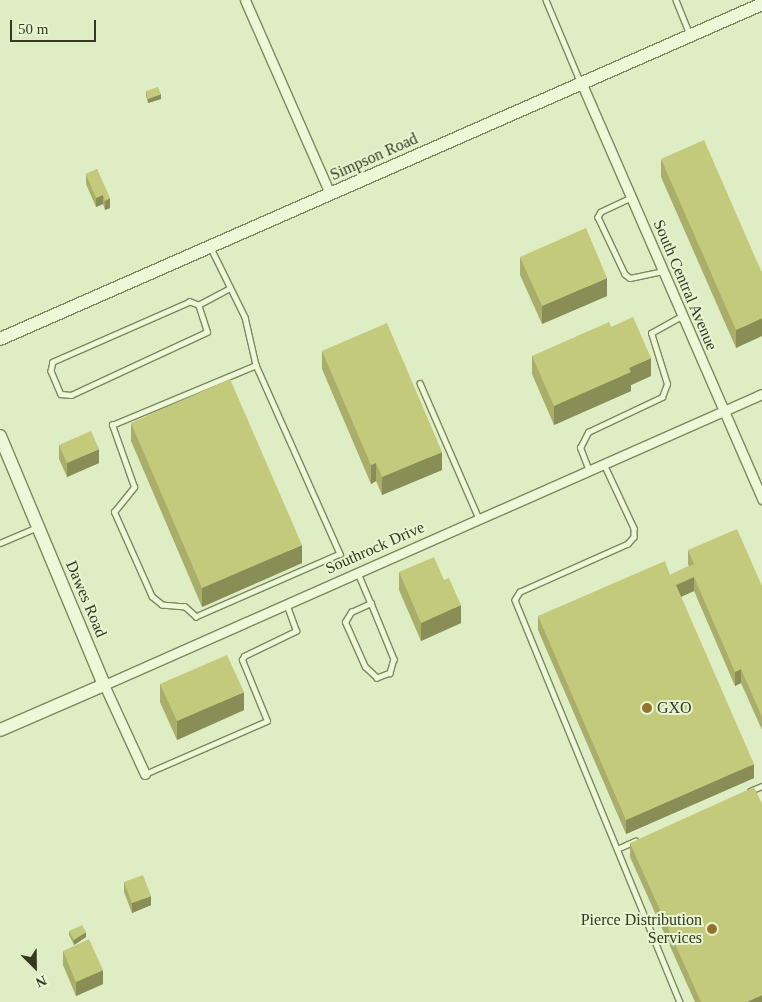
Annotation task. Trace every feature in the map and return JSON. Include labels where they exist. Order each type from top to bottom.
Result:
[{"type":"street","points":[[245,0],[330,194]]},
{"type":"street","name":"Simpson Road","points":[[0,339],[762,4]]},
{"type":"street","name":"South Central Avenue","points":[[581,82],[762,499]]},
{"type":"street","name":"Southrock Drive","points":[[0,730],[762,394]]},
{"type":"street","name":"Dawes Road","points":[[0,436],[104,685],[145,774]]},
{"type":"lane","points":[[546,0],[581,82]]},
{"type":"lane","points":[[676,0],[690,35]]},
{"type":"lane","points":[[631,198],[601,212],[598,217],[625,274],[630,278],[663,271]]},
{"type":"lane","points":[[210,247],[245,318],[256,365],[340,554],[196,617],[185,607],[162,605],[152,597],[114,512],[134,487],[112,425],[256,365]]},
{"type":"lane","points":[[198,305],[207,332],[72,395],[61,394],[51,371],[53,362],[190,302],[198,305],[230,288]]},
{"type":"lane","points":[[589,471],[580,448],[588,432],[662,397],[667,384],[651,332],[682,316]]},
{"type":"lane","points":[[420,383],[479,520]]},
{"type":"lane","points":[[604,464],[634,528],[634,537],[628,544],[520,592],[515,600],[680,1002]]},
{"type":"lane","points":[[0,543],[38,527]]},
{"type":"lane","points":[[358,573],[371,603],[394,659],[390,673],[377,678],[365,667],[345,622],[351,612],[371,603]]},
{"type":"lane","points":[[145,774],[267,721],[242,660],[244,656],[296,631],[286,604]]},
{"type":"lane","points":[[744,794],[762,786]]},
{"type":"lane","points":[[617,849],[644,837]]},
{"type":"building","points":[[158,87],[161,94],[148,99],[146,91]]},
{"type":"building","points":[[704,140],[762,273],[762,318],[736,330],[661,159]]},
{"type":"building","points":[[97,169],[110,198],[105,201],[103,195],[96,198],[86,174]]},
{"type":"building","points":[[586,228],[607,278],[542,306],[520,257]]},
{"type":"building","points":[[633,317],[651,358],[629,368],[631,372],[554,406],[532,356],[609,322],[611,327]]},
{"type":"building","points":[[387,323],[442,452],[382,477],[376,463],[371,465],[322,351]]},
{"type":"building","points":[[230,379],[302,545],[202,588],[131,423]]},
{"type":"building","points":[[91,431],[99,449],[67,463],[59,445]]},
{"type":"building","name":"GXO","points":[[737,529],[762,586],[762,717],[741,669],[735,672],[694,577],[676,585],[754,764],[626,820],[538,616],[665,561],[670,575],[694,564],[688,550]]},
{"type":"building","points":[[434,557],[444,580],[449,578],[461,605],[421,623],[399,572]]},
{"type":"building","points":[[227,655],[244,692],[177,721],[160,684]]},
{"type":"building","name":"Pierce Distribution Services","points":[[754,787],[762,804],[762,995],[747,1002],[701,1002],[630,843]]},
{"type":"building","points":[[143,875],[151,896],[132,903],[124,882]]},
{"type":"building","points":[[82,925],[86,932],[74,940],[69,931]]},
{"type":"building","points":[[89,939],[103,970],[76,982],[63,951]]},
{"type":"place","name":"GXO","points":[[647,708]]},
{"type":"place","name":"Pierce Distribution Services","points":[[712,929]]}]
